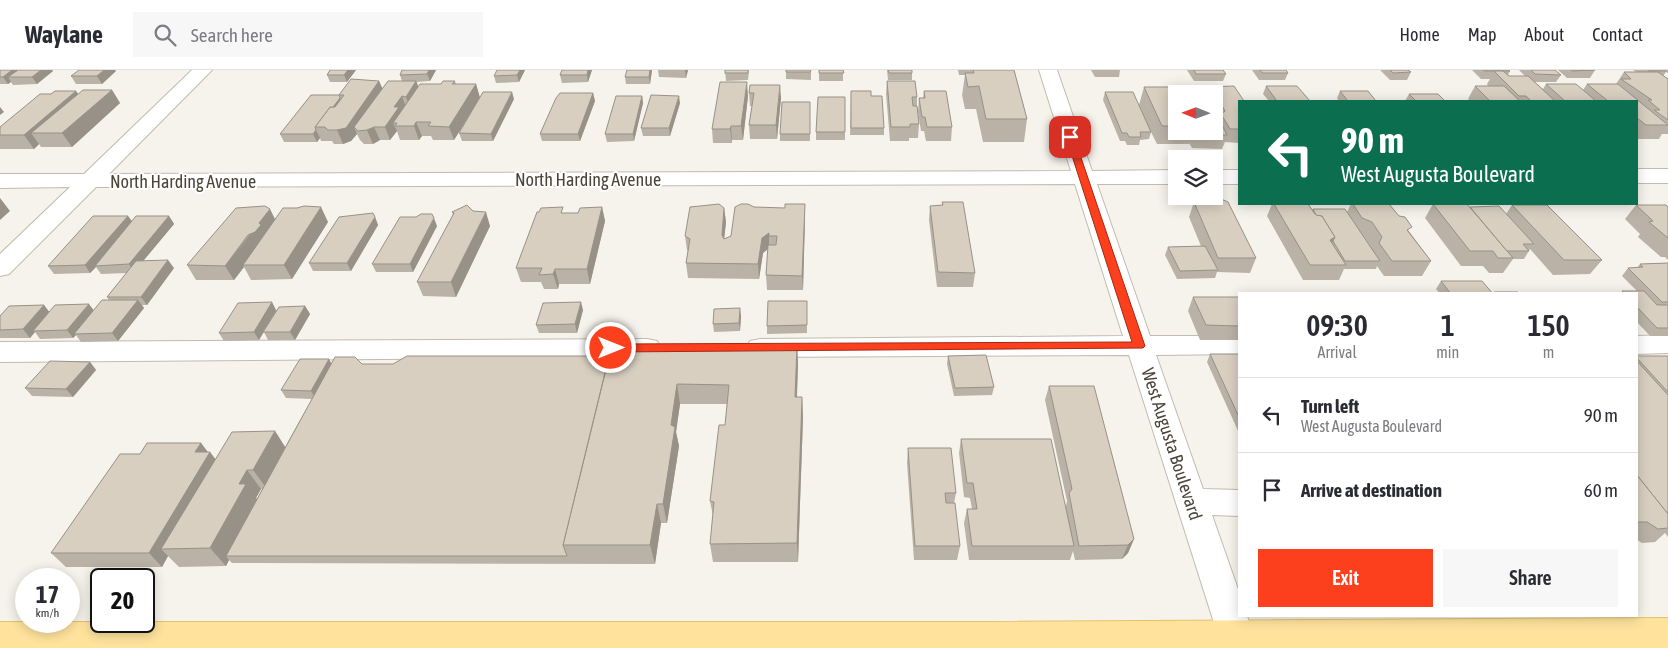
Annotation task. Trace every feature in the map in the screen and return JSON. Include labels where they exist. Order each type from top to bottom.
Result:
[{"type":"main road","points":[[0,639],[965,639],[1238,642],[1668,634]]},
{"type":"street","points":[[0,268],[203,70]]},
{"type":"street","name":"West Augusta Boulevard","points":[[1048,70],[1238,642]]},
{"type":"street","points":[[1638,176],[1668,176]]},
{"type":"street","points":[[1223,177],[1238,177]]},
{"type":"street","name":"North Harding Avenue","points":[[0,181],[1168,178]]},
{"type":"street","points":[[1638,344],[1668,344]]},
{"type":"street","points":[[736,348],[1238,345]]},
{"type":"street","points":[[0,352],[667,348]]},
{"type":"street","points":[[1192,502],[1238,503]]},
{"type":"building","points":[[0,70],[12,70],[3,77],[0,77]]},
{"type":"building","points":[[18,70],[41,70],[32,77],[8,77]]},
{"type":"building","points":[[79,70],[104,70],[97,76],[71,76]]},
{"type":"building","points":[[330,70],[348,70],[344,75],[327,75]]},
{"type":"building","points":[[402,70],[429,70],[427,74],[400,75]]},
{"type":"building","points":[[497,70],[520,70],[517,75],[494,76]]},
{"type":"building","points":[[562,70],[588,70],[587,75],[560,75]]},
{"type":"building","points":[[627,70],[650,70],[649,77],[625,77]]},
{"type":"building","points":[[725,70],[748,70],[748,73],[725,73]]},
{"type":"building","points":[[786,70],[811,70],[810,72],[786,72]]},
{"type":"building","points":[[819,70],[843,70],[844,73],[819,73]]},
{"type":"building","points":[[888,70],[912,70],[912,73],[889,73]]},
{"type":"building","points":[[973,70],[1014,70],[1027,119],[986,119],[979,86],[968,87],[965,73],[974,73]]},
{"type":"building","points":[[1194,70],[1223,70],[1226,74],[1196,74]]},
{"type":"building","points":[[1260,70],[1286,70],[1288,73],[1262,73]]},
{"type":"building","points":[[1390,70],[1408,70],[1411,72],[1393,73]]},
{"type":"building","points":[[1483,70],[1508,70],[1510,71],[1485,71]]},
{"type":"building","points":[[1531,70],[1555,70],[1561,75],[1535,74]]},
{"type":"building","points":[[1665,70],[1666,71],[1649,71]]},
{"type":"building","points":[[1494,71],[1503,71],[1509,76],[1528,76],[1554,100],[1530,100],[1526,96],[1519,96]]},
{"type":"building","points":[[1624,72],[1658,72],[1668,79],[1668,120],[1654,110],[1660,110],[1648,100],[1652,100],[1621,79],[1631,79]]},
{"type":"building","points":[[351,79],[379,81],[346,128],[328,130],[325,127],[315,127],[330,107],[335,107],[344,95],[339,95]]},
{"type":"building","points":[[388,81],[416,81],[406,97],[402,96],[394,107],[399,107],[385,127],[374,127],[358,131],[354,127]]},
{"type":"building","points":[[443,81],[455,81],[452,84],[476,84],[449,127],[428,126],[431,122],[416,122],[414,126],[395,126],[397,123],[393,123],[420,84],[441,84]]},
{"type":"building","points":[[887,81],[915,81],[917,97],[912,97],[913,106],[917,106],[919,124],[910,124],[910,127],[891,127]]},
{"type":"building","points":[[720,82],[747,82],[741,126],[731,126],[730,129],[712,129]]},
{"type":"building","points":[[1546,84],[1576,84],[1595,100],[1564,100]]},
{"type":"building","points":[[1587,84],[1618,84],[1638,100],[1607,100]]},
{"type":"building","points":[[750,85],[780,85],[776,125],[749,125],[754,93],[749,93]]},
{"type":"building","points":[[1223,86],[1234,86],[1243,100],[1238,100],[1238,129],[1230,129],[1223,117],[1225,111],[1223,107]]},
{"type":"building","points":[[1266,86],[1297,86],[1309,100],[1276,100]]},
{"type":"building","points":[[1475,86],[1504,86],[1519,100],[1489,100]]},
{"type":"building","points":[[1144,87],[1168,87],[1168,126],[1162,126]]},
{"type":"building","points":[[83,90],[112,90],[62,133],[31,133]]},
{"type":"building","points":[[55,91],[76,91],[24,135],[0,135],[0,127],[40,94],[51,94]]},
{"type":"building","points":[[851,91],[871,91],[871,96],[882,96],[884,128],[851,128]]},
{"type":"building","points":[[924,91],[946,91],[952,127],[927,127],[925,117],[922,117],[919,98],[925,98]]},
{"type":"building","points":[[1340,91],[1368,91],[1375,100],[1347,100]]},
{"type":"building","points":[[483,92],[512,92],[491,134],[459,133]]},
{"type":"building","points":[[1105,92],[1133,92],[1151,132],[1140,132],[1141,137],[1129,137],[1127,133],[1122,133]]},
{"type":"building","points":[[560,93],[593,93],[578,134],[540,134],[556,98]]},
{"type":"building","points":[[1409,94],[1438,94],[1444,100],[1415,100]]},
{"type":"building","points":[[311,95],[339,95],[340,98],[333,107],[330,107],[315,127],[316,130],[313,134],[280,134]]},
{"type":"building","points":[[651,95],[679,96],[669,128],[641,128]]},
{"type":"building","points":[[616,96],[642,96],[633,134],[605,134]]},
{"type":"building","points":[[818,97],[845,97],[845,132],[816,132]]},
{"type":"building","points":[[1638,100],[1668,125],[1646,125],[1638,119]]},
{"type":"building","points":[[782,102],[810,102],[810,134],[780,134]]},
{"type":"building","points":[[1223,127],[1227,135],[1223,135]]},
{"type":"building","points":[[1223,200],[1228,202],[1256,258],[1218,258],[1195,205],[1223,205]]},
{"type":"building","points":[[942,202],[963,202],[975,273],[938,272],[930,206],[943,205]]},
{"type":"building","points":[[719,204],[724,208],[722,235],[724,239],[731,236],[735,207],[741,204],[748,204],[754,207],[785,208],[785,204],[805,204],[802,276],[766,275],[768,245],[776,245],[777,236],[769,236],[769,233],[762,238],[758,264],[686,263],[690,239],[685,236],[690,207]]},
{"type":"building","points":[[467,205],[473,211],[486,212],[451,282],[417,282],[454,213],[452,212]]},
{"type":"building","points":[[1275,205],[1309,205],[1315,214],[1322,216],[1335,237],[1330,240],[1346,265],[1310,265]]},
{"type":"building","points":[[1354,205],[1390,205],[1399,216],[1405,217],[1412,227],[1407,230],[1431,261],[1392,261],[1379,243],[1382,237],[1372,222],[1362,218]]},
{"type":"building","points":[[1434,205],[1468,205],[1513,258],[1498,258],[1493,251],[1470,251]]},
{"type":"building","points":[[1512,205],[1547,205],[1602,260],[1564,260]]},
{"type":"building","points":[[1636,205],[1666,205],[1668,207],[1668,238],[1649,222],[1653,221]]},
{"type":"building","points":[[265,206],[270,209],[259,223],[261,225],[255,232],[248,235],[225,266],[187,265],[236,208]]},
{"type":"building","points":[[1499,206],[1534,244],[1523,244],[1529,251],[1507,251],[1470,207]]},
{"type":"building","points":[[321,207],[284,265],[243,265],[283,208]]},
{"type":"building","points":[[563,207],[561,213],[578,213],[580,208],[602,207],[587,269],[555,269],[553,274],[539,275],[542,268],[516,268],[537,212],[541,208]]},
{"type":"building","points":[[1313,209],[1345,209],[1380,261],[1345,261],[1333,241],[1335,237],[1322,216],[1316,215]]},
{"type":"building","points":[[373,213],[375,217],[347,263],[309,263],[339,217]]},
{"type":"building","points":[[421,214],[432,214],[434,218],[410,264],[372,264],[400,217],[416,217]]},
{"type":"building","points":[[93,216],[128,216],[85,265],[48,266]]},
{"type":"building","points":[[136,216],[169,216],[129,264],[95,266]]},
{"type":"building","points":[[1205,246],[1218,270],[1180,271],[1168,247]]},
{"type":"building","points":[[168,260],[141,297],[107,297],[136,261]]},
{"type":"building","points":[[1668,263],[1668,302],[1662,302],[1628,268],[1643,267],[1640,264]]},
{"type":"building","points":[[1441,281],[1482,281],[1491,292],[1449,292]]},
{"type":"building","points":[[1644,291],[1657,305],[1668,305],[1668,328],[1657,328],[1638,308],[1638,292],[1623,292]]},
{"type":"building","points":[[1193,297],[1238,297],[1238,326],[1206,325]]},
{"type":"building","points":[[102,300],[138,300],[112,333],[74,334]]},
{"type":"building","points":[[768,301],[807,301],[807,325],[767,326]]},
{"type":"building","points":[[272,302],[254,332],[219,333],[238,303]]},
{"type":"building","points":[[581,302],[575,324],[536,325],[543,303]]},
{"type":"building","points":[[89,304],[67,330],[33,331],[55,305]]},
{"type":"building","points":[[44,305],[23,329],[0,330],[0,316],[9,306]]},
{"type":"building","points":[[305,306],[290,332],[263,332],[279,307]]},
{"type":"building","points":[[740,308],[739,323],[713,324],[714,309]]},
{"type":"building","points":[[612,345],[797,345],[795,397],[802,397],[797,543],[710,544],[714,502],[710,501],[719,425],[725,425],[729,385],[677,384],[671,425],[675,427],[663,504],[657,504],[650,545],[563,545]]},
{"type":"building","points":[[1210,354],[1238,354],[1238,415]]},
{"type":"building","points":[[986,355],[994,387],[955,388],[948,356]]},
{"type":"building","points":[[407,356],[609,356],[563,545],[567,556],[226,556],[335,357],[355,357],[362,364],[393,364]]},
{"type":"building","points":[[1638,356],[1668,356],[1668,392],[1638,359]]},
{"type":"building","points":[[300,359],[329,359],[311,391],[281,390]]},
{"type":"building","points":[[50,361],[90,362],[66,389],[25,388]]},
{"type":"building","points":[[1638,362],[1668,395],[1668,514],[1638,476]]},
{"type":"building","points":[[1049,386],[1094,386],[1134,539],[1128,545],[1079,546],[1069,493],[1072,489]]},
{"type":"building","points":[[275,431],[253,470],[247,470],[239,484],[246,484],[210,548],[161,549],[232,432]]},
{"type":"building","points":[[961,439],[1051,439],[1074,546],[972,546],[967,509],[977,509],[973,483],[967,483]]},
{"type":"building","points":[[147,443],[201,443],[195,452],[210,452],[149,553],[51,553],[120,454],[140,454]]},
{"type":"building","points":[[908,448],[951,448],[956,493],[945,493],[946,503],[955,503],[960,546],[915,546]]},
{"type":"building","points":[[1638,476],[1668,514],[1668,528],[1658,529],[1647,522],[1638,522]]},
{"type":"route","points":[[611,348],[1139,346],[1070,137]]}]
